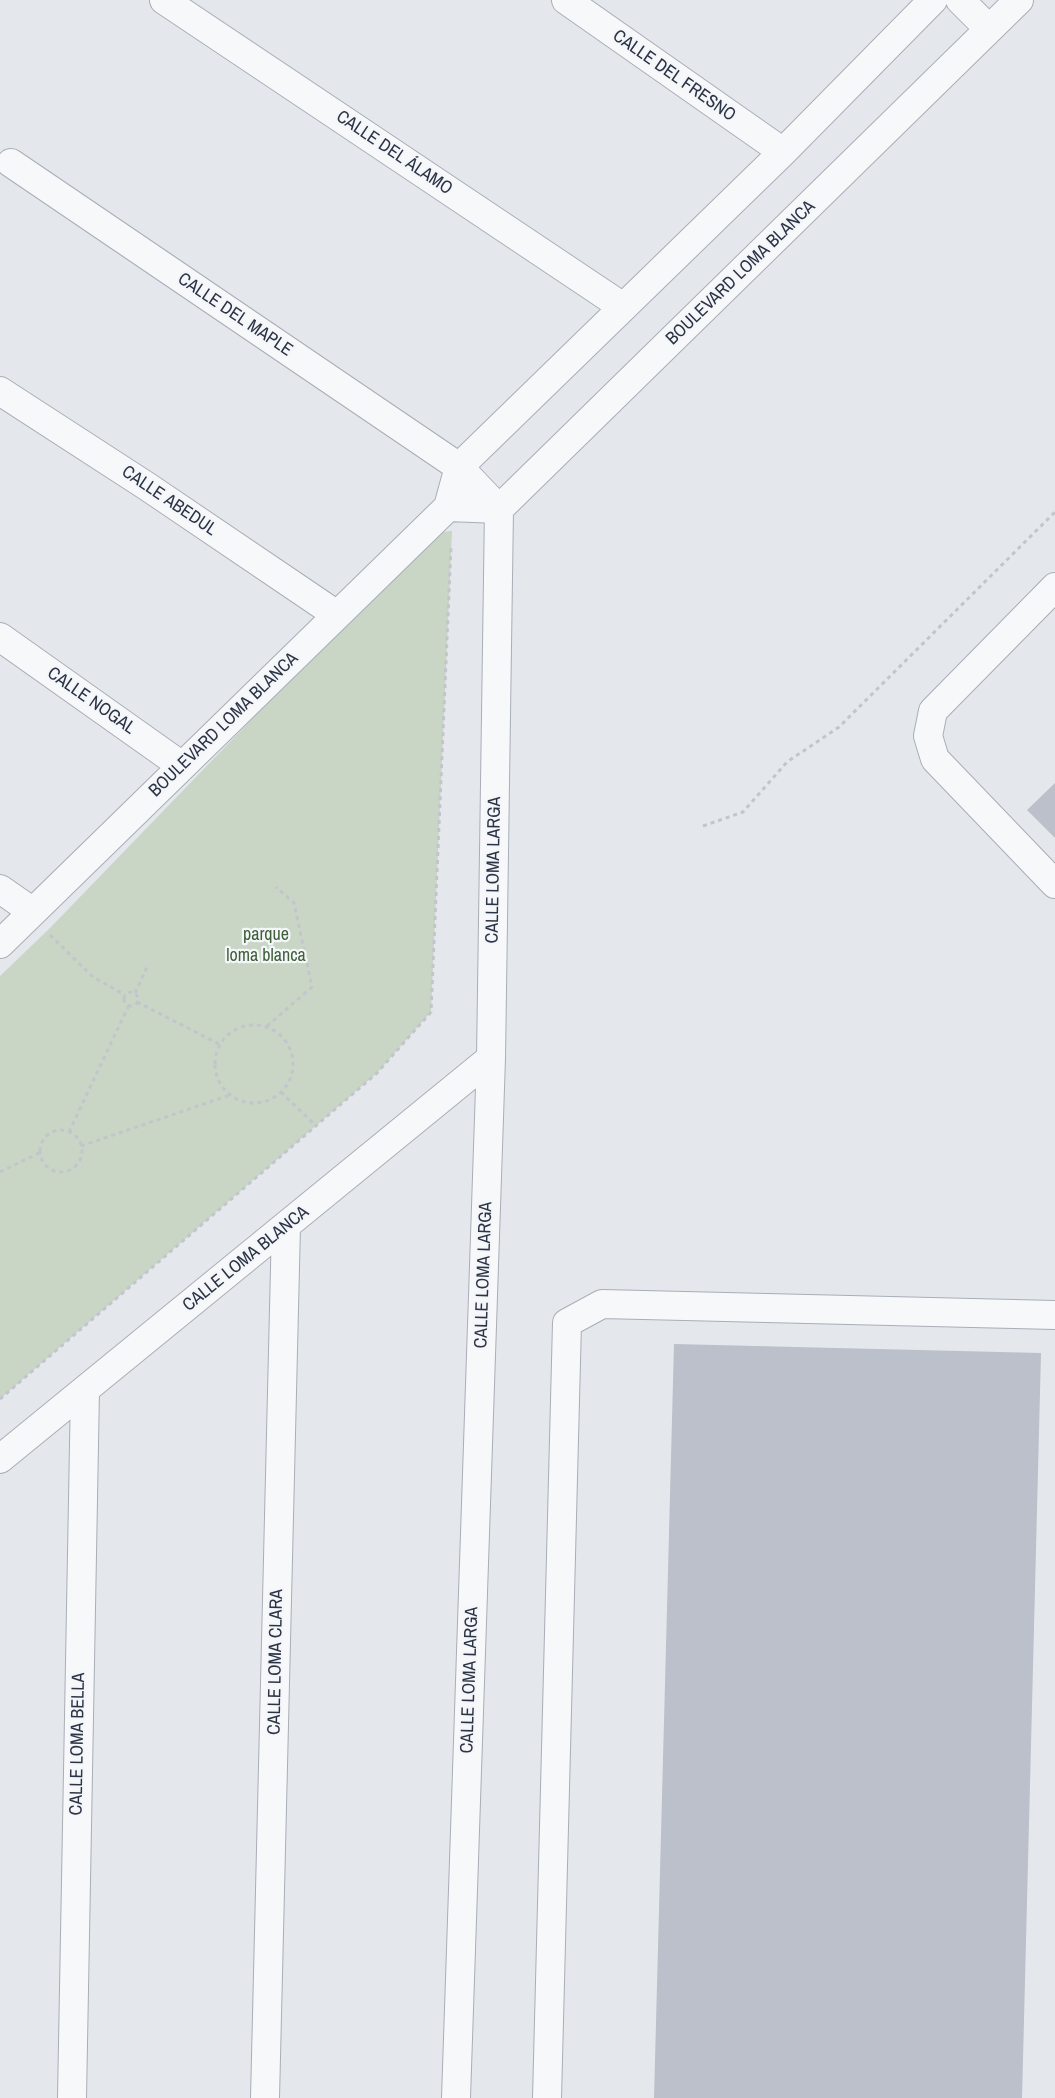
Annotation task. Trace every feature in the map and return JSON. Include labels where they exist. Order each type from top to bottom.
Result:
[{"type":"street","name":"CALLE DEL ÁLAMO","points":[[164,0],[623,307]]},
{"type":"street","name":"CALLE DEL FRESNO","points":[[566,0],[783,152]]},
{"type":"street","points":[[500,509],[448,507],[459,468],[783,152],[933,0]]},
{"type":"street","points":[[960,0],[989,29]]},
{"type":"street","name":"BOULEVARD LOMA BLANCA","points":[[500,509],[1019,0]]},
{"type":"street","name":"CALLE DEL MAPLE","points":[[11,163],[459,468]]},
{"type":"street","name":"CALLE ABEDUL","points":[[0,391],[148,487],[337,615]]},
{"type":"street","points":[[459,468],[500,509]]},
{"type":"street","name":"BOULEVARD LOMA BLANCA","points":[[0,944],[40,922],[182,766],[448,507]]},
{"type":"street","name":"CALLE LOMA LARGA","points":[[456,2098],[491,1058],[500,509]]},
{"type":"street","points":[[1055,587],[933,711],[928,736],[935,759],[1055,884]]},
{"type":"street","name":"CALLE NOGAL","points":[[0,637],[182,766]]},
{"type":"street","points":[[0,889],[40,922]]},
{"type":"street","name":"CALLE LOMA BLANCA","points":[[0,1459],[491,1058]]},
{"type":"street","name":"CALLE LOMA CLARA","points":[[265,2098],[286,1226]]},
{"type":"street","points":[[547,2098],[567,1323],[602,1304],[1055,1315]]},
{"type":"street","name":"CALLE LOMA BELLA","points":[[72,2098],[84,1390]]},
{"type":"path","points":[[703,826],[743,812],[787,762],[838,727],[1055,512]]},
{"type":"path","points":[[0,1399],[377,1073],[431,1012],[452,540]]},
{"type":"path","points":[[267,1026],[312,987],[294,903],[276,887]]},
{"type":"path","points":[[40,922],[93,977],[125,995]]},
{"type":"path","points":[[135,993],[147,967]]},
{"type":"path","points":[[125,995],[130,992],[135,993]]},
{"type":"path","points":[[129,1005],[132,1006],[137,1002],[138,996],[135,993]]},
{"type":"path","points":[[125,995],[124,1000],[129,1005]]},
{"type":"path","points":[[137,1002],[219,1044]]},
{"type":"path","points":[[69,1132],[129,1005]]},
{"type":"path","points":[[253,1024],[267,1026],[278,1032],[288,1041],[293,1053],[294,1066],[291,1078],[275,1098],[250,1103],[237,1099],[219,1082],[215,1070],[215,1056],[219,1044],[228,1034],[240,1026],[253,1024]]},
{"type":"path","points":[[281,1092],[316,1126]]},
{"type":"path","points":[[81,1146],[230,1094]]},
{"type":"path","points":[[62,1130],[69,1132],[78,1140],[81,1146],[80,1160],[71,1169],[64,1172],[51,1170],[45,1166],[40,1154],[40,1146],[48,1134],[62,1130]]},
{"type":"path","points":[[0,1172],[40,1154]]},
{"type":"green space","name":"parque loma blanca","points":[[452,531],[431,1012],[377,1073],[0,1399],[0,976],[50,928],[432,533]]},
{"type":"building","points":[[1055,783],[1055,838],[1027,810]]},
{"type":"building","points":[[674,1344],[1041,1353],[1022,2098],[654,2098]]}]
